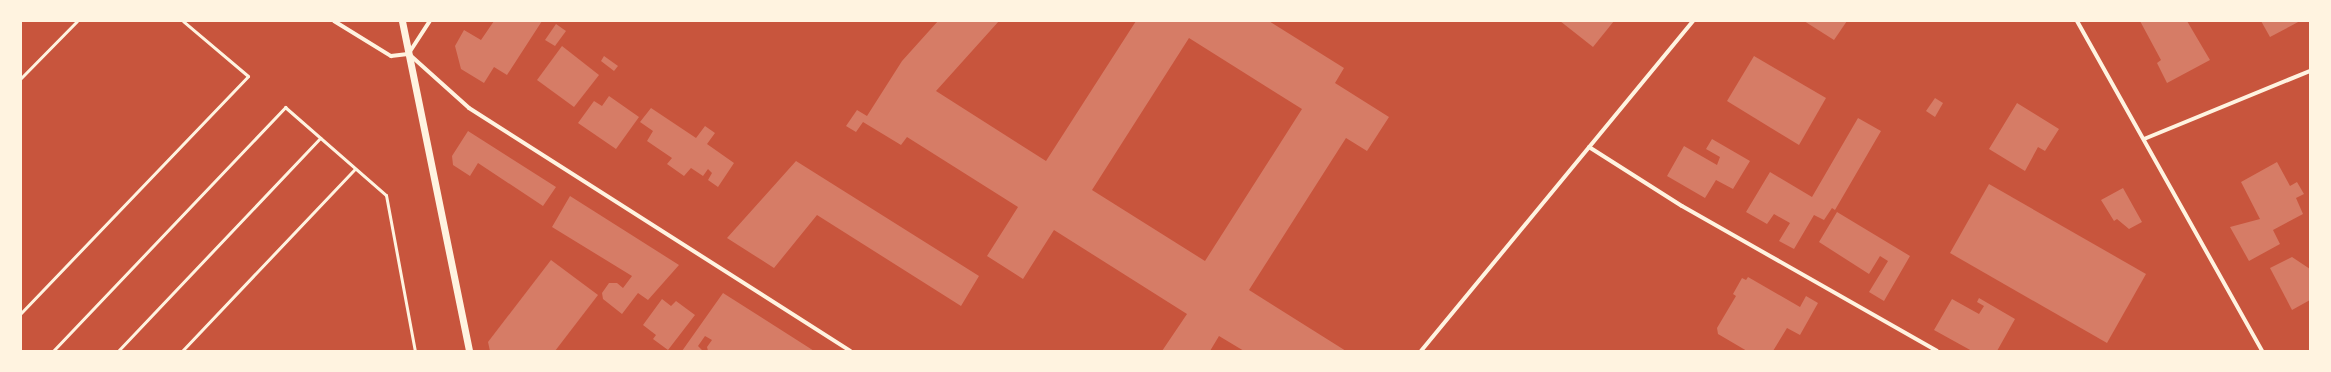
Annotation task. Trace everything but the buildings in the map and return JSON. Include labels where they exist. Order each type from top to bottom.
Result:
[{"type":"street","points":[[334,21],[391,56],[408,54],[468,108],[850,351]]},
{"type":"street","points":[[402,21],[469,351]]},
{"type":"street","points":[[408,54],[430,21]]},
{"type":"street","points":[[1421,351],[1693,21]]},
{"type":"street","points":[[2077,21],[2262,351]]},
{"type":"street","points":[[2144,139],[2310,71]]},
{"type":"street","points":[[1589,146],[1682,206],[1937,351]]},
{"type":"lane","points":[[21,78],[77,21]]},
{"type":"lane","points":[[21,313],[248,76],[183,21]]},
{"type":"lane","points":[[53,351],[285,107],[386,195],[415,351]]},
{"type":"lane","points":[[118,351],[320,138]]},
{"type":"lane","points":[[182,351],[355,169]]}]
